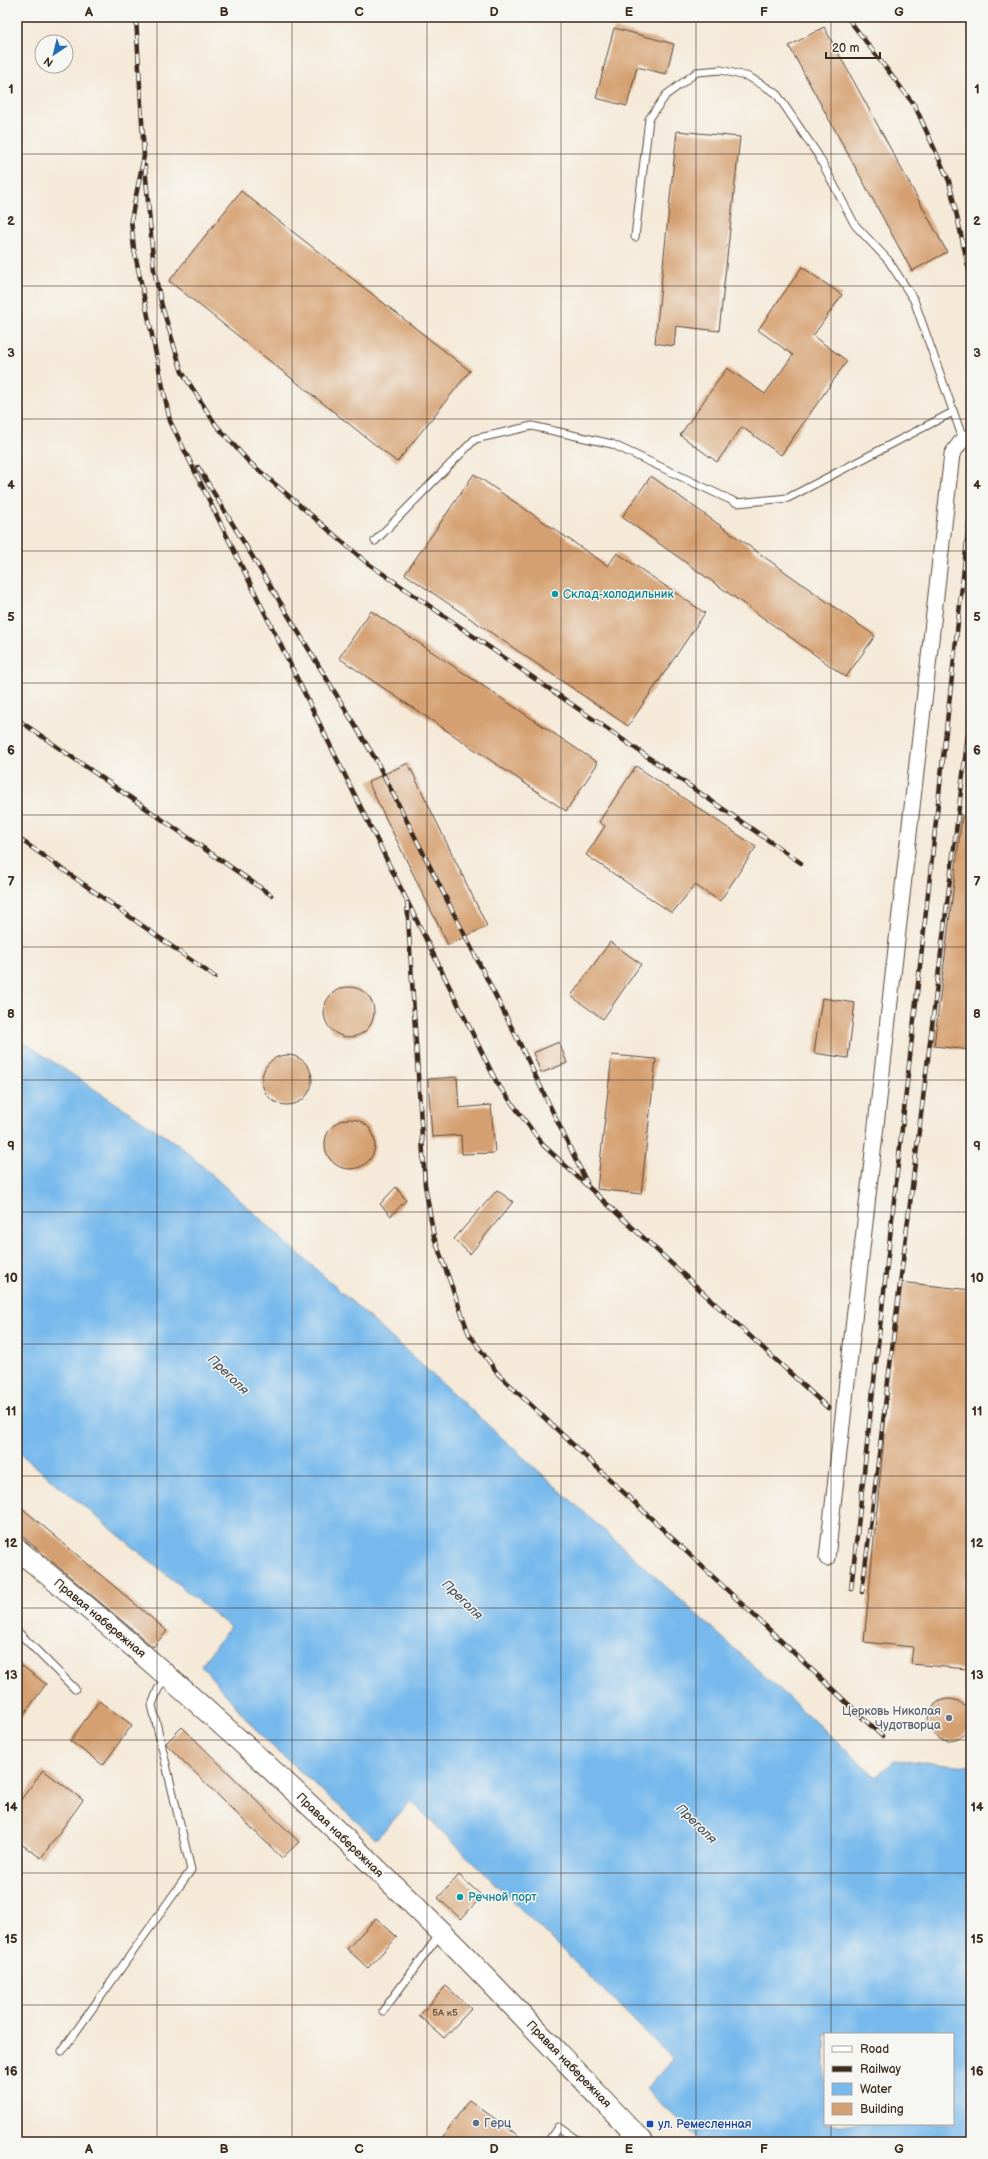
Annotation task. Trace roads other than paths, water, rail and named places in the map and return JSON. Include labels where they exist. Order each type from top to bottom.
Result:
[{"type":"main road","name":"Правая набережная","points":[[17,1549],[93,1611],[246,1745],[441,1933],[568,2061],[634,2138]]},
{"type":"street","points":[[827,1558],[952,454],[967,438]]},
{"type":"lane","points":[[635,237],[649,119],[666,95],[697,72],[721,70],[749,77],[776,93],[818,155],[856,224],[888,260],[914,300],[953,412],[967,438]]},
{"type":"lane","points":[[375,541],[475,439],[532,426],[612,444],[737,503],[788,498],[953,412]]},
{"type":"lane","points":[[17,1631],[75,1689]]},
{"type":"lane","points":[[62,2051],[191,1870],[152,1705],[158,1689],[168,1676]]},
{"type":"lane","points":[[383,2011],[441,1933]]},
{"type":"lane","points":[[548,2142],[558,2127],[580,2142]]},
{"type":"water","name":"Преголя","points":[[17,1038],[179,1145],[876,1777],[894,1760],[971,1766],[971,2142],[703,2142],[699,2140],[646,2089],[673,2059],[411,1801],[376,1839],[263,1738],[201,1665],[230,1627],[17,1451]]},
{"type":"railway","points":[[136,17],[144,156],[131,220],[134,249],[170,421],[497,1083],[543,1145],[828,1408]]},
{"type":"railway","points":[[847,17],[915,106],[949,181],[971,279]]},
{"type":"railway","points":[[145,166],[154,270],[162,306],[182,372],[216,425],[248,461],[366,562],[801,863]]},
{"type":"railway","points":[[198,467],[376,760],[521,1046],[587,1183]]},
{"type":"railway","points":[[851,1589],[971,505]]},
{"type":"railway","points":[[862,1592],[971,710]]},
{"type":"railway","points":[[17,719],[271,895]]},
{"type":"railway","points":[[17,837],[215,977]]},
{"type":"railway","points":[[407,902],[425,1185],[434,1237],[469,1334],[498,1374],[882,1736]]},
{"type":"place","name":"Склад-холодильник","points":[[555,594]]},
{"type":"place","name":"Церковь Николая Чудотворца","points":[[949,1718]]},
{"type":"place","name":"Речной порт","points":[[460,1897]]},
{"type":"place","name":"Герц","points":[[476,2123]]},
{"type":"place","name":"ул. Ремесленная","points":[[650,2124]]}]
